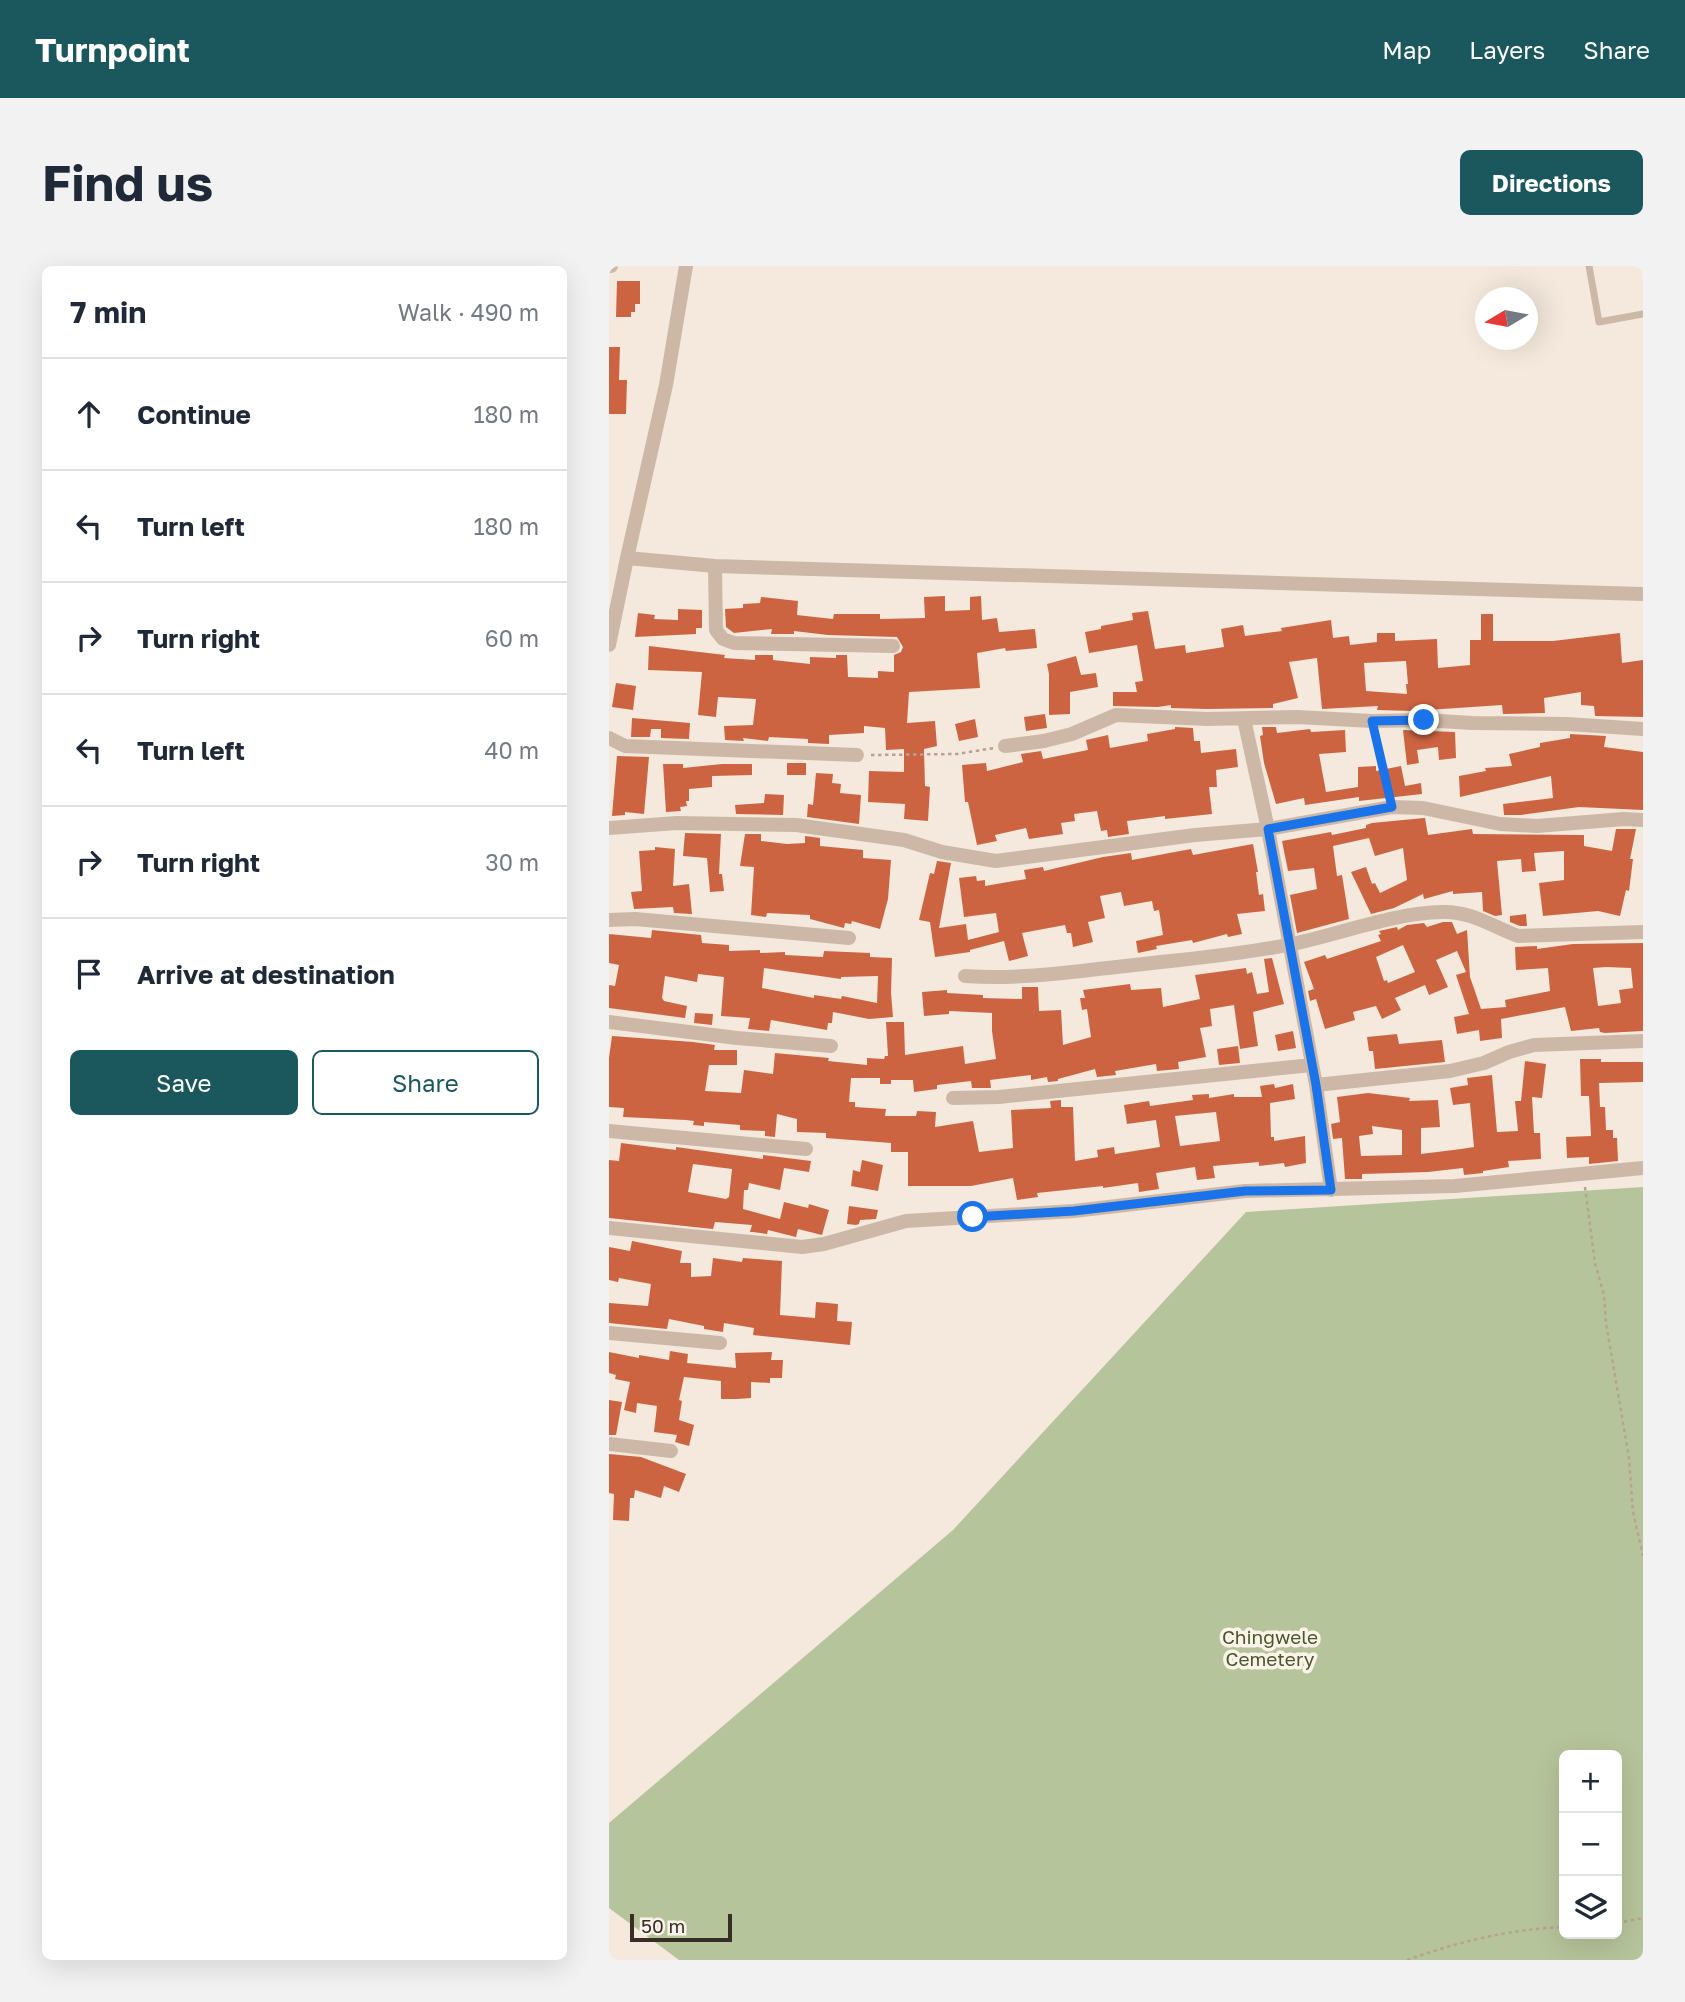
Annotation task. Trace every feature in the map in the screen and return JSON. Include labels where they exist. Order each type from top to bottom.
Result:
[{"type":"street","points":[[609,645],[666,385],[686,266]]},
{"type":"street","points":[[627,558],[715,566],[1643,593]]},
{"type":"street","points":[[715,566],[716,630],[723,639],[734,643],[893,646]]},
{"type":"street","points":[[1005,746],[1072,734],[1116,715],[1567,724],[1643,729]]},
{"type":"street","points":[[1244,719],[1268,829],[1316,1085],[1331,1190]]},
{"type":"street","points":[[609,738],[625,746],[857,755]]},
{"type":"street","points":[[609,828],[677,823],[796,825],[904,840],[942,852],[996,861],[1195,835],[1268,829],[1392,807],[1423,808],[1500,824],[1643,820]]},
{"type":"street","points":[[965,976],[1001,979],[1037,977],[1211,957],[1288,945],[1395,918],[1444,912],[1479,918],[1518,936],[1643,932]]},
{"type":"street","points":[[609,920],[635,919],[849,939]]},
{"type":"street","points":[[609,1022],[737,1038],[831,1046]]},
{"type":"street","points":[[1316,1085],[1450,1071],[1484,1063],[1534,1045],[1643,1041]]},
{"type":"street","points":[[953,1098],[999,1097],[1312,1065]]},
{"type":"street","points":[[609,1131],[806,1149]]},
{"type":"street","points":[[609,1228],[802,1247],[824,1244],[906,1221],[1074,1211],[1245,1191],[1455,1186],[1643,1168]]},
{"type":"street","points":[[609,1333],[720,1343]]},
{"type":"street","points":[[609,1444],[671,1451]]},
{"type":"lane","points":[[1588,266],[1599,322],[1643,314]]},
{"type":"path","points":[[1372,721],[1392,807]]},
{"type":"path","points":[[857,755],[957,754],[1005,746]]},
{"type":"path","points":[[1583,1174],[1595,1263],[1604,1295],[1606,1322],[1629,1458],[1633,1512],[1643,1556]]},
{"type":"path","points":[[1622,1922],[1643,1918]]},
{"type":"path","points":[[1407,1960],[1431,1951],[1503,1934],[1559,1928]]},
{"type":"green space","name":"Chingwele Cemetery","points":[[1643,1187],[1643,1960],[679,1960],[609,1908],[609,1823],[953,1530],[1246,1212]]},
{"type":"building","points":[[617,281],[640,281],[640,304],[635,304],[635,312],[631,312],[631,317],[616,317]]},
{"type":"building","points":[[609,347],[620,347],[619,380],[627,380],[626,414],[609,414]]},
{"type":"building","points":[[945,596],[945,611],[970,610],[970,597],[981,596],[982,620],[997,618],[999,632],[1035,629],[1037,648],[1006,651],[1005,648],[977,653],[980,688],[909,692],[907,723],[935,721],[937,746],[924,749],[925,786],[930,787],[928,821],[904,819],[905,804],[868,802],[869,771],[904,772],[904,749],[886,750],[885,728],[864,726],[864,733],[829,735],[829,744],[808,743],[808,739],[769,737],[768,741],[743,738],[744,741],[725,740],[724,726],[753,725],[756,699],[718,697],[716,717],[698,715],[702,672],[648,670],[649,646],[725,655],[724,658],[755,660],[755,655],[773,655],[773,660],[810,664],[810,657],[836,658],[836,655],[847,655],[848,677],[878,678],[878,671],[894,672],[894,655],[901,652],[903,647],[897,637],[794,631],[794,634],[771,634],[772,629],[734,633],[726,627],[725,609],[760,603],[761,597],[798,601],[797,615],[833,619],[834,614],[880,614],[880,619],[925,618],[924,597]]},
{"type":"building","points":[[678,609],[702,610],[702,628],[696,628],[696,634],[635,637],[638,613],[655,615],[654,619],[678,620]]},
{"type":"building","points":[[1148,611],[1155,649],[1185,645],[1186,653],[1224,647],[1221,629],[1243,625],[1245,636],[1331,620],[1333,638],[1349,636],[1350,645],[1377,642],[1377,633],[1395,633],[1395,641],[1437,639],[1438,668],[1470,665],[1470,640],[1481,640],[1481,614],[1493,614],[1493,641],[1553,641],[1620,633],[1622,663],[1643,660],[1643,717],[1595,716],[1594,706],[1581,705],[1581,692],[1544,698],[1545,713],[1503,714],[1502,705],[1412,711],[1377,710],[1378,706],[1322,709],[1317,658],[1289,662],[1298,698],[1273,704],[1273,708],[1113,706],[1113,692],[1137,692],[1135,682],[1143,681],[1137,645],[1089,653],[1085,632],[1133,620],[1132,613]],"holes":[[[1406,661],[1407,694],[1366,691],[1364,663]]]},
{"type":"building","points":[[1076,656],[1081,675],[1096,673],[1098,687],[1070,692],[1070,714],[1049,715],[1047,664]]},
{"type":"building","points":[[616,683],[636,686],[633,710],[612,707]]},
{"type":"building","points":[[1045,714],[1047,728],[1026,731],[1024,717]]},
{"type":"building","points":[[632,718],[690,723],[689,739],[661,738],[661,729],[651,729],[650,737],[631,737]]},
{"type":"building","points":[[975,719],[978,737],[959,741],[955,724]]},
{"type":"building","points":[[1175,727],[1193,728],[1194,741],[1200,741],[1201,753],[1236,749],[1238,767],[1216,770],[1217,787],[1209,787],[1212,814],[1127,821],[1129,834],[1108,837],[1107,830],[1101,831],[1097,811],[1074,814],[1075,821],[1061,823],[1063,834],[1029,839],[1026,828],[995,835],[997,841],[977,845],[968,802],[965,802],[962,765],[986,763],[987,771],[1023,762],[1021,754],[1041,751],[1043,759],[1088,750],[1086,740],[1108,735],[1110,748],[1148,741],[1147,734]]},
{"type":"building","points":[[1262,727],[1276,727],[1277,733],[1310,729],[1311,732],[1345,730],[1346,752],[1319,754],[1326,792],[1358,787],[1358,767],[1376,766],[1376,771],[1401,766],[1405,786],[1421,783],[1422,794],[1359,801],[1359,797],[1305,805],[1304,798],[1276,804],[1264,763],[1260,736],[1263,735]]},
{"type":"building","points":[[1403,730],[1455,732],[1456,758],[1439,760],[1438,747],[1417,750],[1419,763],[1407,765]]},
{"type":"building","points":[[1570,734],[1606,736],[1604,747],[1643,752],[1643,810],[1579,807],[1504,815],[1503,804],[1553,798],[1551,776],[1460,797],[1459,776],[1486,771],[1485,768],[1512,766],[1509,754],[1540,747],[1540,743],[1570,738]]},
{"type":"building","points":[[617,756],[649,757],[644,814],[625,812],[625,815],[612,816]]},
{"type":"building","points":[[787,763],[806,763],[806,775],[787,775]]},
{"type":"building","points":[[663,764],[683,764],[683,768],[752,764],[752,775],[712,776],[712,787],[689,789],[687,806],[680,807],[681,811],[666,812]]},
{"type":"building","points":[[816,773],[833,774],[832,783],[841,784],[840,793],[861,795],[859,824],[807,817],[808,804],[813,805]]},
{"type":"building","points":[[765,794],[784,795],[783,815],[736,814],[735,805],[764,803]]},
{"type":"building","points":[[1425,818],[1428,835],[1472,829],[1473,834],[1584,835],[1584,846],[1612,851],[1616,829],[1636,829],[1630,859],[1633,859],[1629,891],[1626,890],[1620,916],[1598,911],[1543,916],[1539,883],[1564,880],[1564,851],[1534,853],[1536,871],[1522,872],[1521,859],[1497,861],[1502,915],[1495,916],[1483,911],[1482,892],[1453,894],[1453,891],[1424,899],[1423,894],[1394,908],[1371,914],[1351,872],[1366,867],[1372,884],[1375,883],[1380,893],[1407,880],[1403,848],[1375,856],[1369,838],[1333,846],[1337,876],[1342,875],[1349,919],[1297,933],[1290,895],[1317,889],[1314,868],[1288,871],[1282,841],[1331,832],[1332,835],[1366,828],[1366,825],[1372,823]]},
{"type":"building","points":[[685,833],[721,834],[719,874],[722,874],[724,891],[710,892],[707,858],[683,856]]},
{"type":"building","points":[[745,834],[761,834],[761,841],[787,844],[805,843],[805,836],[820,838],[820,846],[863,850],[863,858],[891,860],[888,899],[880,929],[852,921],[851,924],[845,923],[844,928],[810,919],[810,915],[751,915],[754,867],[740,866]]},
{"type":"building","points":[[1253,844],[1259,895],[1263,894],[1265,911],[1237,914],[1242,934],[1228,937],[1227,934],[1193,943],[1192,940],[1156,946],[1157,949],[1138,953],[1136,941],[1163,935],[1159,910],[1154,911],[1152,901],[1124,906],[1121,892],[1100,896],[1105,918],[1088,922],[1093,942],[1073,947],[1071,933],[1067,933],[1065,925],[1022,933],[1028,956],[1009,961],[1004,941],[970,952],[935,957],[930,922],[919,920],[930,873],[934,874],[937,861],[951,863],[939,928],[966,924],[968,940],[999,932],[996,913],[964,917],[959,878],[976,876],[977,881],[985,880],[985,886],[1026,879],[1024,870],[1043,867],[1044,871],[1103,857],[1131,853],[1132,860],[1191,849],[1193,855]]},
{"type":"building","points":[[655,847],[675,849],[673,886],[689,884],[692,914],[674,913],[673,907],[634,909],[631,892],[642,891],[639,851],[655,850]]},
{"type":"building","points":[[1526,914],[1527,926],[1510,922],[1510,916]]},
{"type":"building","points":[[1452,922],[1457,934],[1467,930],[1470,977],[1481,1009],[1506,1007],[1505,1000],[1550,991],[1548,968],[1516,970],[1515,947],[1537,946],[1537,949],[1573,944],[1643,943],[1643,1031],[1605,1033],[1600,1032],[1599,1028],[1571,1031],[1565,1007],[1501,1019],[1502,1038],[1480,1041],[1479,1030],[1457,1034],[1454,1017],[1469,1014],[1456,975],[1466,972],[1457,951],[1436,960],[1448,987],[1429,995],[1425,985],[1395,998],[1401,1010],[1382,1019],[1376,1006],[1353,1012],[1355,1020],[1325,1029],[1316,999],[1310,1001],[1308,991],[1314,989],[1304,962],[1325,955],[1327,959],[1381,941],[1379,931],[1397,927],[1398,930],[1407,925],[1424,923],[1427,927]],"holes":[[[1403,945],[1415,972],[1388,983],[1387,980],[1384,981],[1376,957]],[[1593,968],[1631,968],[1633,988],[1619,990],[1621,1003],[1598,1006]]]},
{"type":"building","points":[[652,930],[701,935],[702,943],[729,945],[729,951],[760,950],[760,953],[785,952],[785,955],[823,957],[824,951],[870,953],[870,957],[892,958],[893,1017],[869,1019],[833,1012],[832,1023],[828,1023],[827,1030],[771,1020],[769,1031],[748,1029],[750,1018],[721,1016],[724,977],[698,974],[697,982],[665,976],[662,998],[664,1001],[687,1006],[685,1018],[609,1008],[609,985],[615,986],[619,965],[609,963],[609,934],[651,938]],"holes":[[[764,968],[841,979],[878,976],[877,1003],[842,996],[841,999],[814,995],[814,998],[762,988]]]},
{"type":"building","points":[[1272,958],[1284,1004],[1253,1012],[1258,1046],[1240,1049],[1234,1005],[1210,1009],[1212,1026],[1200,1028],[1206,1057],[1178,1062],[1179,1069],[1157,1071],[1156,1064],[1115,1071],[1116,1075],[1097,1077],[1095,1069],[1058,1081],[1048,1082],[1047,1077],[1031,1080],[1031,1075],[990,1080],[991,1088],[972,1088],[971,1081],[937,1085],[937,1089],[914,1092],[913,1080],[891,1080],[891,1084],[880,1084],[880,1078],[851,1078],[849,1102],[855,1102],[855,1107],[886,1109],[885,1116],[916,1116],[917,1111],[936,1112],[935,1127],[973,1121],[979,1152],[1013,1148],[1011,1110],[1051,1108],[1050,1101],[1061,1100],[1061,1107],[1073,1107],[1075,1161],[1098,1157],[1097,1150],[1114,1147],[1115,1154],[1160,1147],[1156,1120],[1127,1124],[1124,1105],[1149,1101],[1150,1106],[1193,1100],[1192,1095],[1209,1094],[1209,1098],[1234,1094],[1234,1097],[1262,1097],[1260,1086],[1274,1084],[1275,1088],[1293,1084],[1295,1099],[1270,1103],[1271,1137],[1274,1137],[1274,1141],[1305,1136],[1306,1163],[1285,1167],[1284,1163],[1259,1166],[1259,1162],[1213,1166],[1215,1178],[1197,1180],[1195,1167],[1156,1173],[1159,1189],[1139,1192],[1138,1183],[1037,1193],[1038,1197],[1017,1200],[1013,1178],[971,1186],[908,1186],[908,1152],[891,1152],[891,1143],[826,1138],[826,1133],[797,1132],[797,1119],[777,1114],[775,1137],[765,1136],[765,1131],[740,1130],[740,1125],[704,1122],[704,1126],[693,1125],[694,1121],[686,1120],[623,1117],[624,1108],[609,1107],[612,1036],[693,1042],[715,1045],[714,1050],[737,1050],[737,1065],[709,1065],[705,1091],[741,1093],[744,1070],[773,1074],[775,1053],[867,1065],[867,1058],[884,1059],[888,1056],[886,1022],[904,1022],[905,1055],[963,1046],[965,1064],[996,1059],[992,1013],[949,1011],[949,1014],[924,1016],[922,992],[947,990],[947,993],[983,995],[983,998],[1022,999],[1022,987],[1038,987],[1039,1011],[1061,1010],[1063,1045],[1091,1037],[1087,1009],[1082,1010],[1080,998],[1085,998],[1083,990],[1130,984],[1131,990],[1161,988],[1163,1007],[1200,999],[1195,975],[1246,968],[1247,974],[1252,972],[1257,994],[1269,992],[1264,959]],"holes":[[[1216,1112],[1220,1141],[1180,1146],[1175,1116]]]},
{"type":"building","points":[[695,1013],[713,1014],[712,1025],[694,1023]]},
{"type":"building","points":[[1293,1031],[1296,1048],[1278,1051],[1275,1035]]},
{"type":"building","points":[[1397,1034],[1399,1044],[1442,1040],[1445,1062],[1375,1069],[1373,1051],[1369,1051],[1367,1037]]},
{"type":"building","points":[[1238,1046],[1240,1063],[1219,1065],[1217,1049]]},
{"type":"building","points":[[1580,1059],[1643,1062],[1643,1082],[1599,1083],[1600,1107],[1605,1107],[1606,1130],[1613,1130],[1613,1138],[1617,1138],[1618,1161],[1589,1164],[1589,1157],[1567,1158],[1566,1137],[1591,1136],[1589,1096],[1581,1096]]},
{"type":"building","points":[[1525,1061],[1546,1064],[1542,1098],[1532,1097],[1534,1133],[1540,1133],[1541,1159],[1508,1161],[1509,1167],[1464,1175],[1463,1168],[1362,1174],[1362,1179],[1345,1179],[1342,1138],[1333,1139],[1331,1124],[1340,1122],[1337,1097],[1368,1093],[1410,1098],[1409,1101],[1438,1100],[1440,1127],[1421,1128],[1421,1154],[1474,1147],[1470,1103],[1453,1105],[1450,1088],[1468,1085],[1467,1078],[1492,1075],[1497,1132],[1518,1131],[1515,1101],[1521,1101]],"holes":[[[1372,1126],[1402,1130],[1402,1155],[1361,1156],[1359,1136],[1373,1134]]]},
{"type":"building","points":[[621,1143],[676,1150],[676,1147],[763,1159],[763,1155],[811,1161],[809,1172],[784,1168],[780,1190],[749,1183],[748,1190],[744,1190],[743,1209],[780,1219],[784,1202],[808,1208],[809,1204],[829,1210],[822,1235],[798,1229],[796,1237],[768,1230],[767,1234],[750,1232],[752,1225],[715,1222],[713,1229],[609,1218],[609,1160],[619,1161]],"holes":[[[693,1164],[732,1169],[729,1197],[726,1199],[688,1192]]]},
{"type":"building","points":[[862,1160],[883,1165],[878,1191],[851,1186],[853,1170],[860,1172]]},
{"type":"building","points":[[849,1206],[878,1210],[876,1219],[860,1220],[856,1225],[847,1224]]},
{"type":"building","points":[[632,1241],[682,1251],[680,1263],[691,1263],[691,1277],[711,1276],[713,1258],[742,1262],[743,1258],[782,1261],[780,1315],[815,1318],[816,1302],[838,1304],[837,1321],[852,1322],[850,1345],[753,1335],[754,1328],[724,1323],[723,1332],[669,1319],[667,1329],[609,1323],[609,1303],[648,1306],[651,1284],[619,1278],[618,1282],[609,1280],[609,1247],[630,1251]]},
{"type":"building","points":[[670,1351],[688,1354],[687,1363],[736,1368],[735,1353],[772,1352],[771,1360],[783,1360],[782,1378],[770,1378],[770,1383],[751,1382],[751,1398],[721,1399],[721,1381],[684,1377],[679,1400],[682,1401],[679,1420],[694,1425],[689,1446],[675,1442],[677,1435],[654,1432],[657,1406],[637,1403],[636,1413],[624,1410],[630,1382],[615,1379],[616,1375],[609,1373],[609,1352],[669,1360]]},
{"type":"building","points":[[609,1400],[622,1402],[616,1435],[609,1435]]},
{"type":"building","points":[[609,1454],[641,1457],[686,1474],[679,1492],[664,1486],[661,1498],[635,1490],[634,1498],[630,1498],[629,1521],[613,1520],[614,1494],[609,1493]]},
{"type":"route","points":[[973,1217],[1074,1211],[1245,1191],[1331,1190],[1316,1085],[1268,829],[1392,807],[1372,721],[1424,720]]}]
